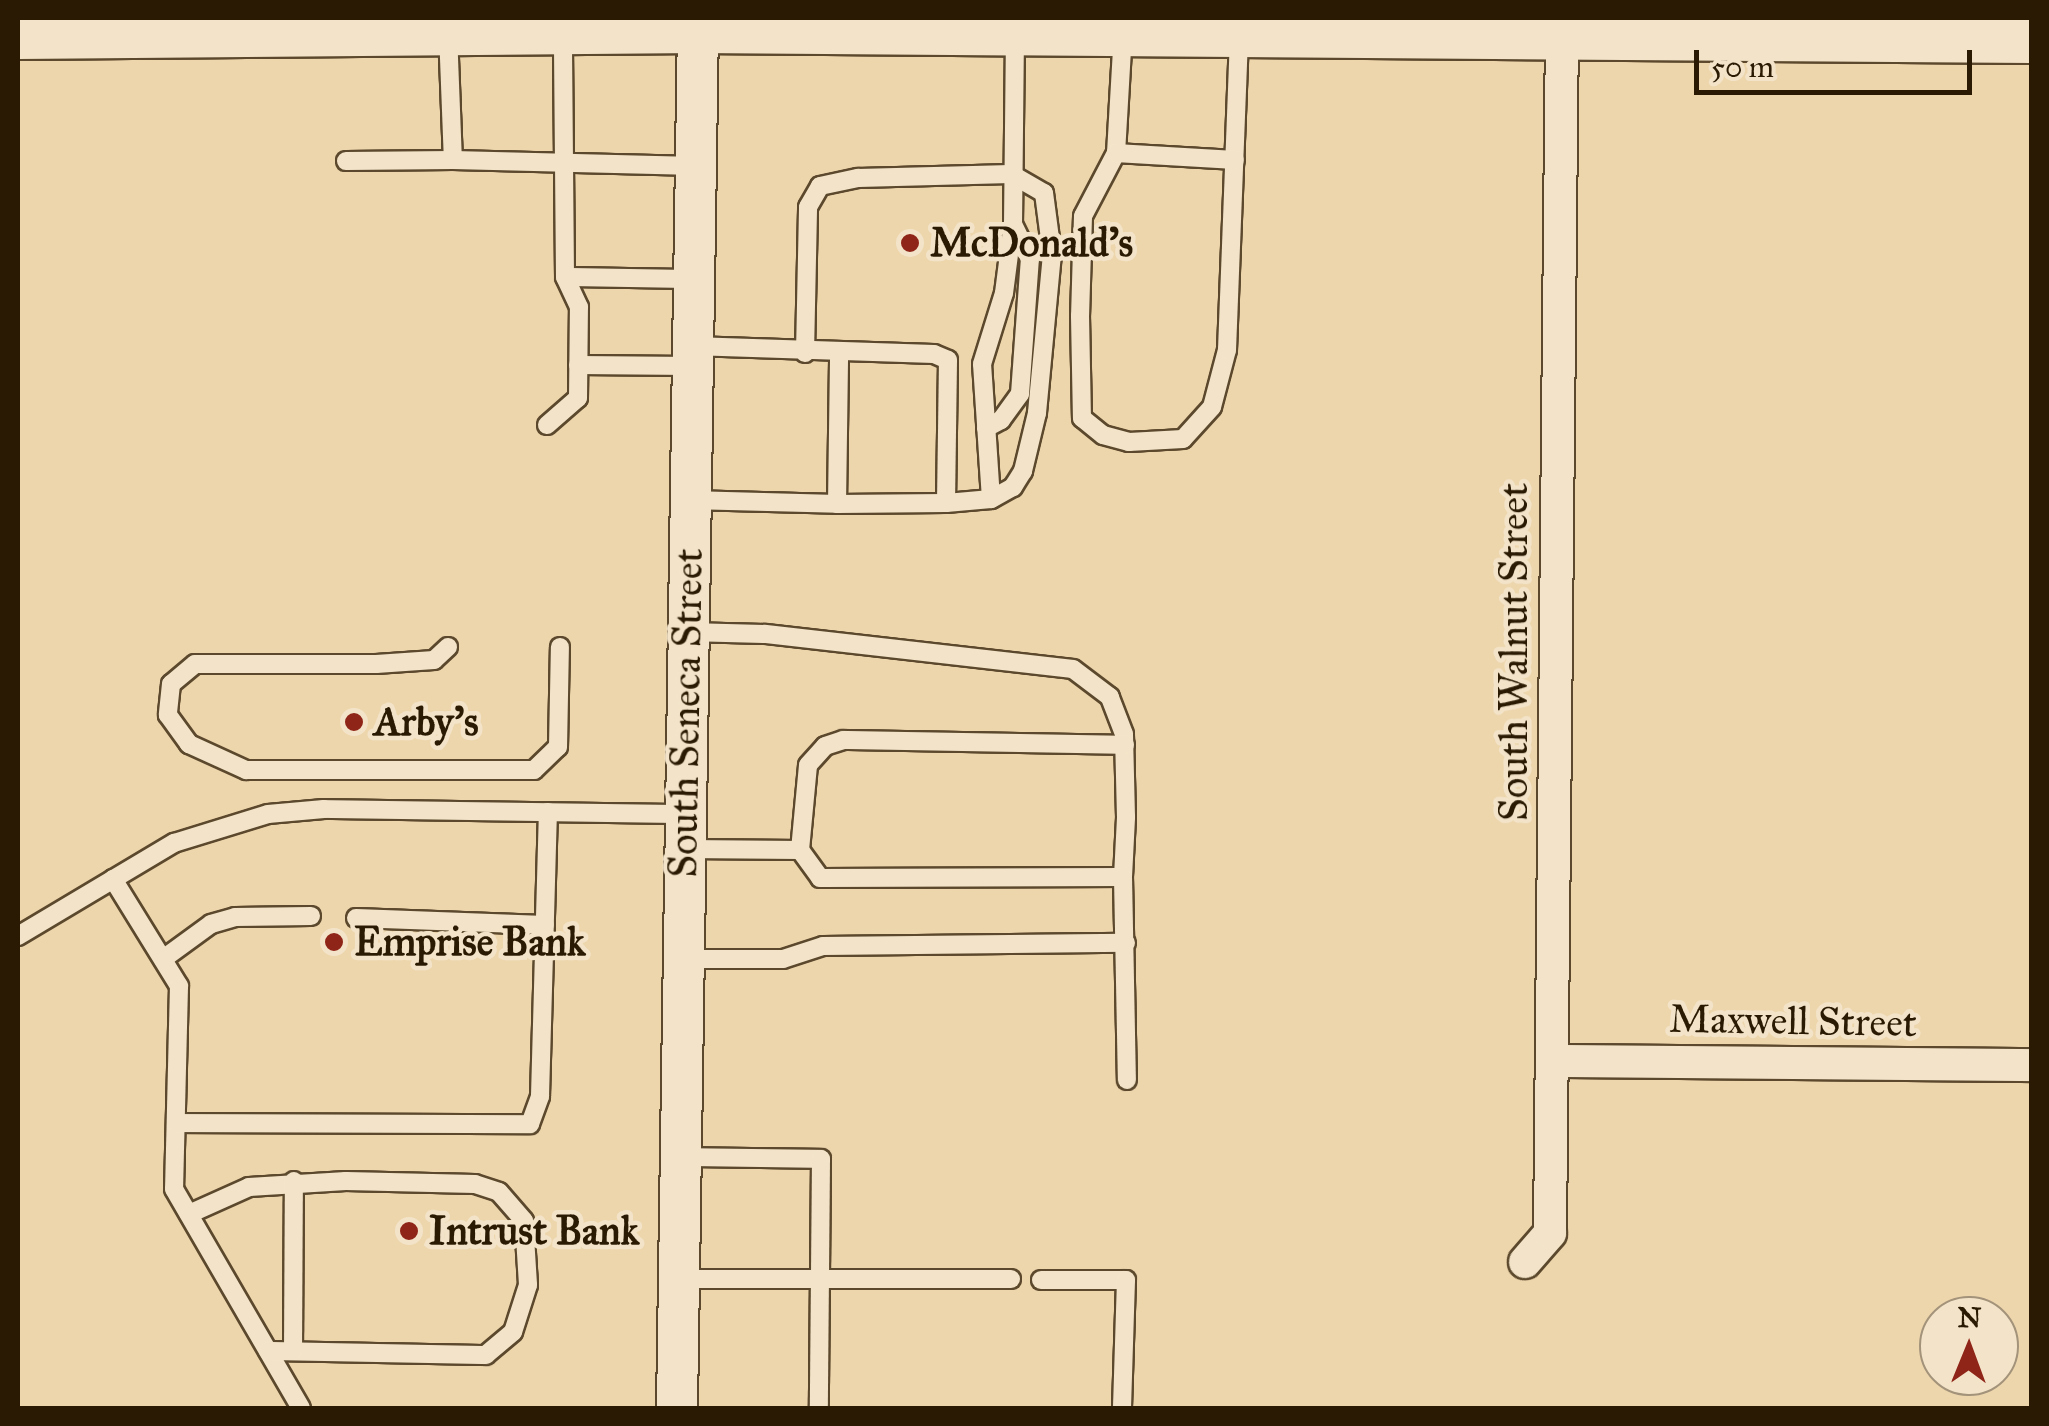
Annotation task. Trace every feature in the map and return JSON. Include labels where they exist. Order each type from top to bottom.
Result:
[{"type":"main road","points":[[18,35],[100,26],[563,30],[698,23],[1015,24],[1123,31],[1182,24],[1516,26],[1562,34],[1811,28],[2032,39]]},
{"type":"street","name":"South Seneca Street","points":[[677,1408],[698,23]]},
{"type":"street","name":"South Walnut Street","points":[[1524,1262],[1550,1233],[1562,34]]},
{"type":"street","name":"Maxwell Street","points":[[1553,1061],[2032,1065]]},
{"type":"lane","points":[[991,499],[982,364],[1004,293],[1013,224],[1010,174],[1015,24]]},
{"type":"lane","points":[[431,27],[453,160]]},
{"type":"lane","points":[[1123,31],[1116,153],[1084,216],[1082,418],[1103,435],[1129,442],[1183,439],[1212,408],[1228,350],[1235,160],[1262,27]]},
{"type":"lane","points":[[547,426],[578,398],[579,307],[565,277],[563,30]]},
{"type":"lane","points":[[1116,153],[1235,160]]},
{"type":"lane","points":[[346,162],[453,160],[696,166]]},
{"type":"lane","points":[[689,500],[946,503],[991,499],[1013,487],[1023,472],[1037,413],[1052,254],[1044,193],[1010,174],[858,178],[820,186],[808,207],[805,353]]},
{"type":"lane","points":[[986,428],[1001,420],[1020,394],[1030,258],[1013,224]]},
{"type":"lane","points":[[565,277],[693,278]]},
{"type":"lane","points":[[837,504],[839,354]]},
{"type":"lane","points":[[578,366],[692,356],[934,354],[948,360],[946,503]]},
{"type":"lane","points":[[688,632],[764,634],[1073,668],[1110,697],[1125,746],[1127,1080]]},
{"type":"lane","points":[[448,646],[434,660],[376,664],[195,664],[171,684],[168,715],[189,744],[246,770],[534,770],[558,746],[560,647]]},
{"type":"lane","points":[[1123,878],[820,878],[800,850],[808,765],[825,746],[843,740],[1125,746]]},
{"type":"lane","points":[[18,936],[174,843],[268,814],[548,812],[800,850]]},
{"type":"lane","points":[[176,1123],[530,1124],[540,1096],[548,812]]},
{"type":"lane","points":[[113,879],[179,986],[174,1189],[301,1408]]},
{"type":"lane","points":[[162,960],[211,924],[235,917],[312,916]]},
{"type":"lane","points":[[356,918],[545,925]]},
{"type":"lane","points":[[683,959],[783,959],[823,946],[1126,943]]},
{"type":"lane","points":[[683,1158],[820,1158],[819,1408]]},
{"type":"lane","points":[[189,1214],[249,1187],[294,1181],[475,1184],[499,1192],[524,1221],[528,1285],[513,1332],[486,1355],[268,1351]]},
{"type":"lane","points":[[292,1351],[294,1181]]},
{"type":"lane","points":[[679,1279],[1011,1278]]},
{"type":"lane","points":[[1041,1280],[1126,1280],[1122,1408]]},
{"type":"place","name":"McDonald's","points":[[910,243]]},
{"type":"place","name":"Arby's","points":[[354,722]]},
{"type":"place","name":"Emprise Bank","points":[[334,942]]},
{"type":"place","name":"Intrust Bank","points":[[409,1231]]}]
